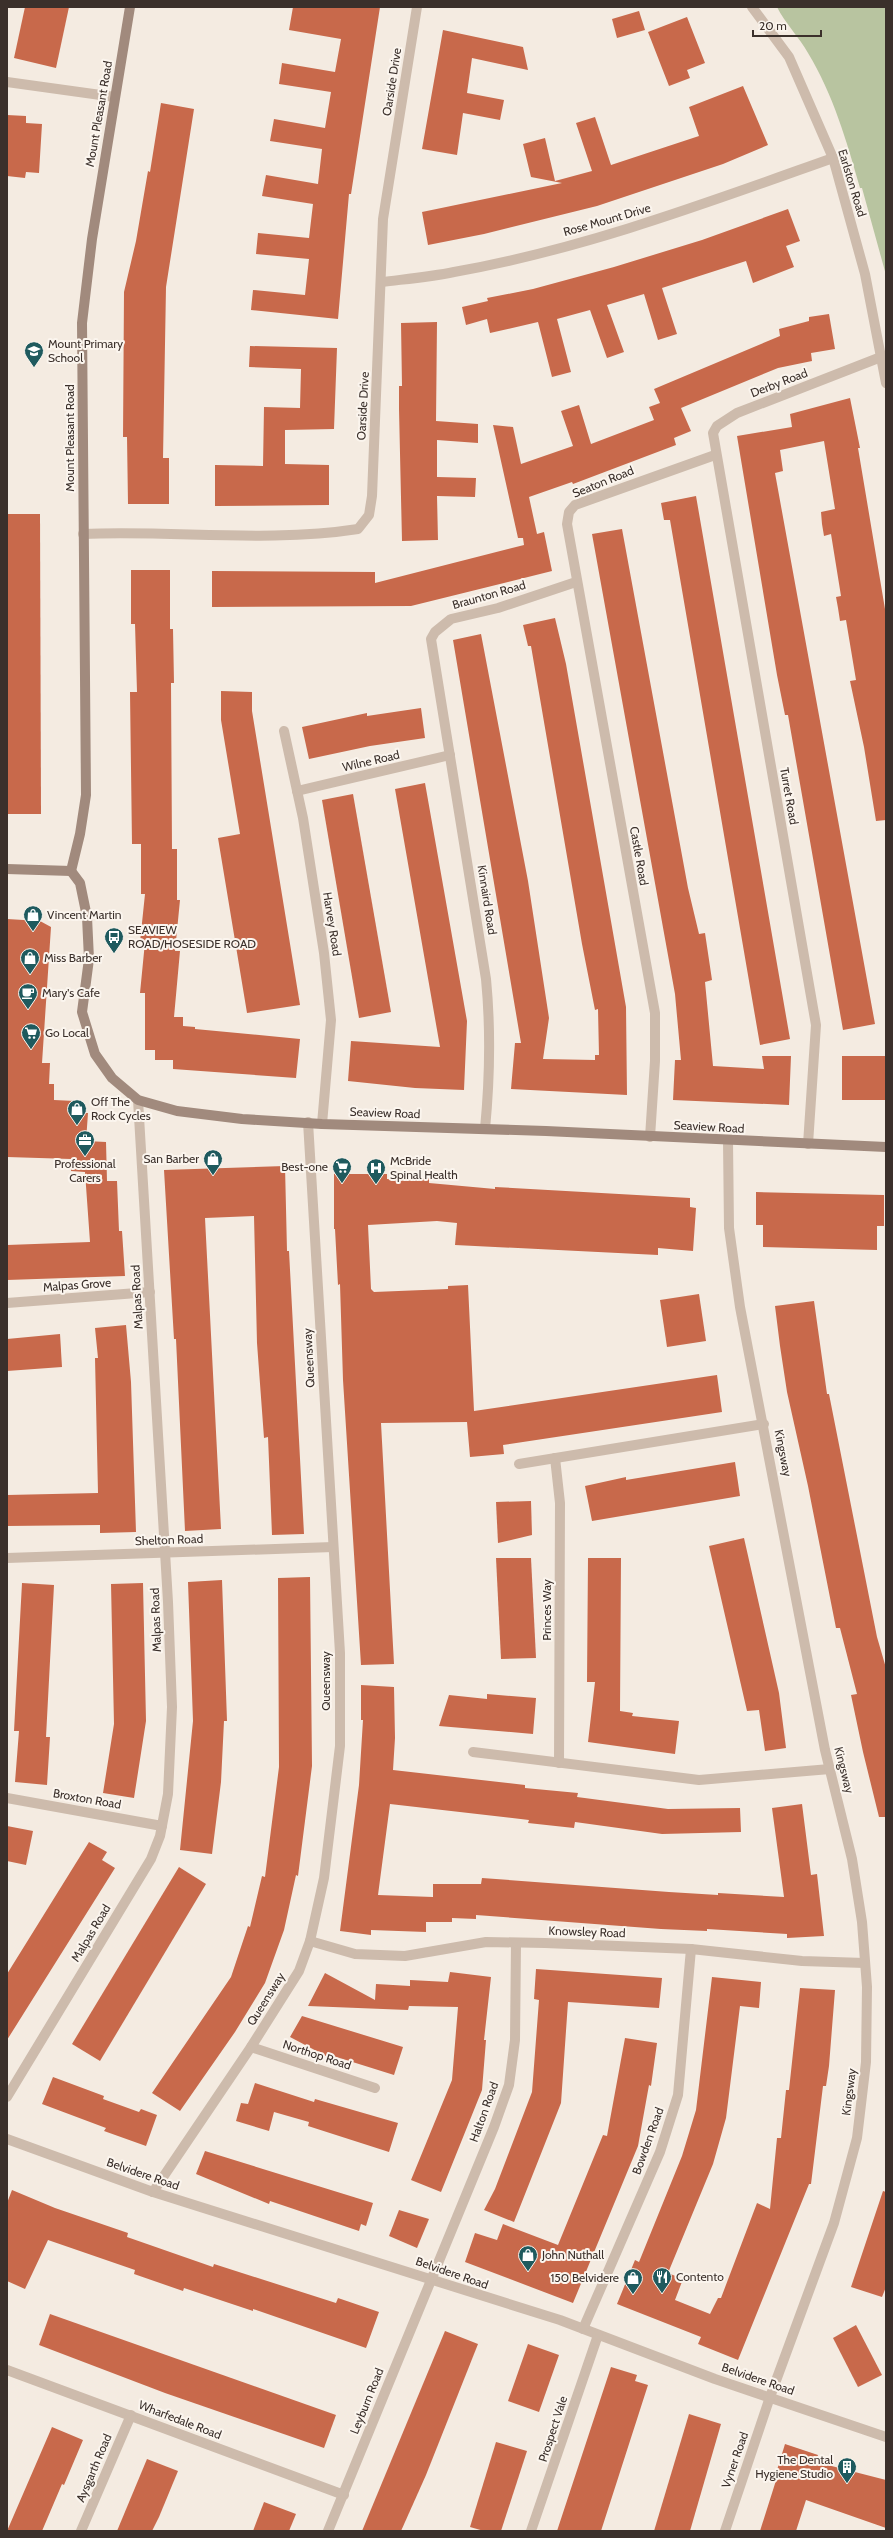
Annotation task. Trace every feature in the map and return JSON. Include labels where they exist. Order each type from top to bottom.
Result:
[{"type":"street","name":"Mount Pleasant Road","points":[[71,871],[80,834],[86,794],[82,323],[90,248],[130,7]]},
{"type":"street","name":"Oarside Drive","points":[[83,534],[133,532],[268,535],[336,533],[358,529],[369,515],[372,496],[382,282],[383,219],[417,7]]},
{"type":"street","name":"Earlston Road","points":[[752,7],[789,57],[832,158],[865,274],[886,383]]},
{"type":"street","points":[[7,82],[115,97]]},
{"type":"street","name":"Rose Mount Drive","points":[[382,282],[454,272],[601,236],[677,213],[832,158]]},
{"type":"street","name":"Derby Road","points":[[715,454],[713,433],[717,426],[737,413],[881,357]]},
{"type":"street","name":"Seaton Road","points":[[576,582],[567,524],[569,512],[575,505],[715,454]]},
{"type":"street","name":"Turret Road","points":[[715,454],[816,1025],[808,1144]]},
{"type":"street","name":"Braunton Road","points":[[436,677],[431,639],[435,632],[451,619],[498,608],[576,582]]},
{"type":"street","name":"Castle Road","points":[[576,582],[655,1013],[655,1061],[650,1137]]},
{"type":"street","name":"Kinnaird Road","points":[[436,677],[486,979],[491,1030],[490,1074],[485,1129]]},
{"type":"street","name":"Harvey Road","points":[[284,731],[297,791],[324,952],[331,1020],[322,1124]]},
{"type":"street","name":"Wilne Road","points":[[297,791],[450,755]]},
{"type":"street","points":[[7,869],[71,871]]},
{"type":"street","name":"Seaview Road","points":[[71,871],[80,883],[87,917],[88,959],[82,1012],[95,1054],[112,1078],[138,1100],[177,1111],[242,1119],[322,1124],[485,1129],[886,1147]]},
{"type":"street","name":"Malpas Road","points":[[7,2098],[151,1859],[162,1826],[168,1794],[172,1707],[165,1553],[138,1100]]},
{"type":"street","name":"Queensway","points":[[153,2192],[251,2047],[299,1971],[310,1941],[324,1878],[340,1746],[340,1653],[308,1122]]},
{"type":"street","name":"Kingsway","points":[[728,1141],[729,1228],[740,1307],[830,1769],[852,1859],[862,1922],[865,1964],[866,2062],[856,2138],[834,2223],[770,2397]]},
{"type":"street","name":"Malpas Grove","points":[[7,1303],[150,1292]]},
{"type":"street","points":[[519,1464],[764,1424]]},
{"type":"street","name":"Princes Way","points":[[555,1458],[560,1503],[559,1763]]},
{"type":"street","name":"Shelton Road","points":[[7,1558],[333,1547]]},
{"type":"street","points":[[473,1752],[699,1780],[830,1769]]},
{"type":"street","name":"Broxton Road","points":[[7,1798],[162,1826]]},
{"type":"street","name":"Knowsley Road","points":[[310,1941],[355,1954],[405,1956],[486,1942],[691,1950],[802,1961],[865,1964]]},
{"type":"street","name":"Halton Road","points":[[431,2281],[509,2085],[515,2040],[516,1943]]},
{"type":"street","name":"Bowden Road","points":[[583,2329],[660,2152],[678,2094],[691,1950]]},
{"type":"street","name":"Northop Road","points":[[251,2047],[375,2088]]},
{"type":"street","name":"Belvidere Road","points":[[7,2139],[153,2192],[415,2274],[431,2281],[583,2329],[770,2397],[886,2437]]},
{"type":"street","name":"Leyburn Road","points":[[328,2531],[431,2281]]},
{"type":"street","name":"Prospect Vale","points":[[531,2531],[598,2335]]},
{"type":"street","name":"Wharfedale Road","points":[[7,2370],[344,2495]]},
{"type":"street","name":"Vyner Road","points":[[725,2531],[770,2397]]},
{"type":"street","name":"Aysgarth Road","points":[[81,2531],[131,2415]]},
{"type":"green space","points":[[777,7],[886,7],[886,275],[862,188],[860,188],[832,102],[808,53]]},
{"type":"building","points":[[25,7],[69,7],[56,68],[14,58]]},
{"type":"building","points":[[293,7],[380,7],[351,194],[349,194],[338,319],[251,310],[253,290],[305,295],[309,259],[256,254],[258,233],[309,238],[313,204],[262,196],[266,175],[318,184],[322,149],[270,141],[274,119],[325,128],[331,92],[279,84],[282,63],[335,72],[341,39],[289,30]]},
{"type":"building","points":[[639,11],[645,30],[617,38],[612,19]]},
{"type":"building","points":[[687,17],[705,63],[687,70],[690,78],[669,86],[648,32]]},
{"type":"building","points":[[443,30],[523,47],[528,70],[472,58],[467,93],[504,100],[500,120],[463,113],[457,155],[422,149]]},
{"type":"building","points":[[743,86],[768,145],[723,164],[597,206],[484,234],[428,245],[422,212],[562,183],[531,177],[523,144],[545,138],[555,181],[592,171],[576,123],[595,117],[611,165],[699,136],[689,107]]},
{"type":"building","points":[[161,103],[194,109],[166,287],[163,458],[169,458],[169,504],[128,504],[127,437],[123,437],[124,292],[136,241],[148,171],[150,172]]},
{"type":"building","points":[[7,115],[26,116],[26,123],[42,124],[39,173],[26,172],[25,178],[7,176]]},
{"type":"building","points":[[788,209],[800,241],[786,246],[794,267],[753,283],[746,261],[662,288],[677,334],[658,340],[644,294],[607,305],[624,352],[607,358],[590,310],[557,319],[571,372],[552,377],[538,322],[490,333],[487,319],[466,325],[462,307],[488,301],[487,298],[533,289],[614,267],[702,240]]},
{"type":"building","points":[[829,314],[835,349],[811,353],[812,361],[778,368],[681,408],[691,431],[674,438],[676,445],[573,484],[572,482],[529,497],[537,534],[544,532],[552,571],[411,606],[212,607],[212,571],[375,572],[375,583],[524,545],[523,538],[518,538],[493,425],[513,427],[521,464],[573,446],[561,411],[579,405],[591,444],[654,420],[649,407],[660,403],[654,389],[780,336],[779,329],[809,321],[809,317]]},
{"type":"building","points":[[437,322],[436,421],[478,424],[478,443],[437,440],[437,477],[476,478],[475,497],[437,496],[438,540],[402,541],[399,409],[399,386],[402,386],[401,323]]},
{"type":"building","points":[[250,346],[337,348],[334,429],[285,430],[285,464],[329,465],[329,505],[215,506],[215,465],[263,466],[264,407],[300,408],[301,369],[249,367]]},
{"type":"building","points":[[850,398],[860,448],[858,448],[886,615],[886,820],[876,821],[864,747],[850,681],[856,680],[846,620],[840,621],[836,597],[841,596],[831,534],[824,536],[822,524],[821,512],[835,509],[824,441],[780,450],[783,471],[775,473],[875,1024],[843,1030],[788,715],[785,715],[777,675],[737,436],[792,427],[790,414]]},
{"type":"building","points":[[696,496],[790,1039],[760,1045],[670,520],[664,520],[661,503]]},
{"type":"building","points":[[7,514],[40,514],[41,814],[7,814]]},
{"type":"building","points":[[622,529],[688,888],[699,934],[705,933],[712,980],[705,982],[713,1066],[764,1069],[762,1056],[791,1056],[789,1105],[673,1100],[675,1060],[681,1060],[675,994],[592,534]]},
{"type":"building","points":[[131,570],[170,570],[170,629],[173,629],[174,683],[171,683],[172,849],[177,849],[177,900],[180,900],[175,951],[180,951],[174,1017],[183,1017],[183,1026],[195,1027],[195,1029],[300,1039],[296,1078],[173,1069],[173,1060],[155,1060],[155,1050],[145,1050],[145,993],[140,993],[145,942],[140,942],[145,894],[141,894],[141,844],[132,844],[130,692],[137,692],[135,624],[131,624]]},
{"type":"building","points":[[555,618],[566,664],[626,1007],[627,1095],[511,1089],[515,1043],[521,1043],[453,640],[481,634],[528,881],[549,1018],[543,1059],[595,1060],[595,1055],[599,1055],[598,1009],[595,1010],[582,944],[531,646],[528,646],[523,625]]},
{"type":"building","points":[[221,691],[252,692],[252,711],[300,1005],[247,1013],[218,838],[240,834],[221,720]]},
{"type":"building","points":[[421,708],[425,738],[370,746],[309,759],[302,727],[367,713],[367,716]]},
{"type":"building","points":[[425,783],[467,1021],[464,1090],[415,1088],[348,1081],[351,1041],[440,1047],[395,789]]},
{"type":"building","points":[[353,794],[391,1012],[359,1018],[322,800]]},
{"type":"building","points":[[7,919],[40,921],[51,927],[42,1063],[50,1063],[49,1084],[54,1084],[54,1100],[75,1101],[74,1113],[88,1113],[86,1141],[106,1142],[107,1181],[117,1181],[119,1231],[122,1231],[125,1276],[7,1280],[7,1245],[90,1242],[85,1172],[71,1171],[71,1159],[7,1157]]},
{"type":"building","points":[[842,1056],[886,1056],[886,1100],[842,1100]]},
{"type":"building","points":[[285,1166],[287,1251],[289,1251],[304,1534],[272,1535],[268,1437],[264,1438],[257,1343],[254,1216],[205,1218],[221,1529],[185,1531],[176,1339],[174,1339],[164,1170]]},
{"type":"building","points":[[334,1174],[387,1174],[387,1179],[429,1178],[429,1183],[495,1189],[495,1187],[690,1198],[690,1207],[696,1208],[693,1251],[658,1248],[658,1255],[455,1245],[457,1223],[437,1221],[368,1225],[371,1289],[374,1292],[448,1289],[448,1286],[468,1285],[474,1411],[717,1375],[722,1412],[503,1445],[504,1454],[470,1457],[467,1422],[381,1423],[394,1664],[361,1665],[343,1380],[340,1284],[338,1285],[334,1229]]},
{"type":"building","points":[[756,1192],[884,1195],[884,1226],[877,1226],[877,1250],[763,1247],[763,1225],[756,1225]]},
{"type":"building","points":[[699,1294],[706,1341],[667,1347],[660,1300]]},
{"type":"building","points":[[814,1301],[827,1394],[829,1394],[877,1637],[886,1668],[886,1817],[879,1817],[863,1752],[851,1695],[857,1694],[840,1628],[836,1628],[808,1486],[787,1392],[780,1346],[775,1306]]},
{"type":"building","points":[[126,1325],[131,1382],[136,1532],[100,1533],[100,1525],[7,1526],[7,1495],[98,1493],[95,1358],[98,1358],[95,1328]]},
{"type":"building","points":[[60,1334],[62,1367],[7,1371],[7,1339]]},
{"type":"building","points":[[735,1462],[740,1496],[592,1521],[585,1486],[626,1477],[626,1480]]},
{"type":"building","points":[[531,1501],[532,1535],[498,1543],[496,1502]]},
{"type":"building","points":[[744,1538],[779,1693],[786,1748],[765,1751],[759,1710],[747,1711],[709,1546]]},
{"type":"building","points":[[496,1558],[531,1558],[536,1658],[501,1659]]},
{"type":"building","points":[[588,1558],[621,1558],[620,1711],[633,1713],[632,1716],[679,1721],[675,1754],[588,1742],[595,1682],[587,1682]]},
{"type":"building","points":[[310,1577],[312,1766],[298,1876],[296,1875],[284,1930],[265,1983],[235,2032],[180,2111],[152,2093],[231,1977],[248,1926],[250,1927],[262,1876],[265,1877],[279,1767],[278,1578]]},
{"type":"building","points":[[222,1580],[227,1721],[224,1721],[221,1782],[212,1854],[180,1850],[193,1721],[188,1582]]},
{"type":"building","points":[[22,1583],[54,1585],[46,1737],[50,1737],[47,1785],[15,1782],[19,1731],[14,1731]]},
{"type":"building","points":[[143,1583],[146,1721],[134,1798],[103,1793],[114,1724],[111,1584]]},
{"type":"building","points":[[361,1685],[394,1687],[395,1738],[393,1770],[525,1785],[525,1788],[578,1793],[577,1797],[668,1809],[740,1808],[741,1832],[662,1834],[575,1822],[574,1828],[528,1823],[529,1820],[390,1804],[378,1895],[433,1897],[433,1884],[481,1884],[482,1878],[669,1892],[784,1897],[772,1808],[802,1804],[811,1875],[817,1874],[824,1936],[787,1938],[787,1934],[707,1929],[707,1931],[661,1929],[476,1915],[476,1919],[452,1918],[452,1922],[426,1922],[426,1932],[371,1930],[371,1935],[340,1931],[359,1785],[363,1720],[361,1720]]},
{"type":"building","points":[[487,1694],[536,1698],[533,1734],[439,1726],[449,1695],[487,1699]]},
{"type":"building","points":[[7,1826],[33,1831],[26,1865],[7,1861]]},
{"type":"building","points":[[89,1842],[107,1852],[102,1860],[115,1868],[7,2040],[7,1974]]},
{"type":"building","points":[[179,1867],[206,1884],[100,2061],[72,2044]]},
{"type":"building","points":[[536,1969],[662,1978],[659,2008],[568,2002],[561,2103],[514,2222],[484,2210],[495,2189],[532,2092],[539,2000],[534,1999]]},
{"type":"building","points":[[450,1972],[491,1977],[484,2040],[486,2040],[482,2090],[441,2192],[411,2180],[452,2080],[458,2007],[409,2006],[408,2010],[308,2006],[325,1973],[375,2000],[376,1984],[410,1986],[410,1980],[448,1982]]},
{"type":"building","points":[[712,1977],[761,1982],[759,2008],[740,2006],[726,2118],[713,2164],[668,2273],[683,2279],[675,2300],[710,2314],[718,2298],[721,2298],[757,2203],[770,2209],[777,2138],[781,2138],[786,2090],[789,2090],[800,1988],[835,1990],[829,2066],[826,2086],[823,2086],[811,2184],[809,2184],[738,2360],[698,2344],[701,2337],[617,2304],[635,2260],[639,2262],[682,2156],[696,2110]]},
{"type":"building","points":[[302,2016],[403,2047],[394,2075],[327,2054],[326,2056],[290,2037]]},
{"type":"building","points":[[625,2038],[657,2043],[651,2086],[649,2085],[638,2146],[573,2303],[465,2262],[475,2233],[497,2240],[503,2224],[558,2245],[603,2135],[607,2136]]},
{"type":"building","points":[[53,2077],[104,2096],[103,2099],[139,2112],[141,2109],[157,2115],[146,2146],[104,2131],[106,2128],[42,2104]]},
{"type":"building","points":[[255,2083],[314,2102],[315,2099],[398,2123],[389,2152],[308,2126],[309,2122],[274,2112],[269,2131],[236,2121],[241,2103],[248,2104]]},
{"type":"building","points":[[205,2151],[373,2203],[366,2226],[361,2224],[359,2231],[270,2201],[269,2204],[196,2174]]},
{"type":"building","points":[[12,2190],[55,2208],[128,2233],[127,2237],[213,2267],[214,2264],[336,2303],[338,2298],[379,2312],[366,2348],[253,2309],[253,2311],[184,2288],[183,2291],[134,2274],[135,2270],[48,2240],[25,2289],[7,2281],[7,2203]]},
{"type":"building","points":[[883,2191],[886,2192],[886,2287],[882,2297],[851,2287]]},
{"type":"building","points":[[399,2210],[429,2219],[417,2248],[389,2236]]},
{"type":"building","points":[[50,2314],[336,2415],[324,2448],[165,2393],[39,2345]]},
{"type":"building","points":[[856,2325],[882,2375],[858,2387],[833,2338]]},
{"type":"building","points":[[445,2331],[478,2344],[426,2475],[401,2531],[362,2531]]},
{"type":"building","points":[[528,2344],[559,2355],[539,2412],[508,2401]]},
{"type":"building","points":[[611,2367],[637,2375],[635,2381],[648,2385],[601,2531],[557,2531]]},
{"type":"building","points":[[689,2414],[721,2424],[690,2531],[654,2531]]},
{"type":"building","points":[[52,2427],[83,2440],[64,2485],[62,2484],[42,2531],[7,2531]]},
{"type":"building","points":[[496,2442],[527,2451],[501,2531],[484,2531],[470,2527]]},
{"type":"building","points":[[785,2444],[818,2455],[816,2462],[886,2480],[886,2528],[806,2500],[796,2531],[760,2531],[779,2471],[777,2470]]},
{"type":"building","points":[[147,2459],[178,2471],[159,2517],[152,2531],[117,2531]]},
{"type":"building","points":[[264,2502],[296,2514],[289,2531],[253,2531]]},
{"type":"place","name":"Mount Primary School","points":[[34,368]]},
{"type":"place","name":"Vincent Martin","points":[[33,932]]},
{"type":"place","name":"SEAVIEW ROAD/HOSESIDE ROAD","points":[[114,954]]},
{"type":"place","name":"Miss Barber","points":[[30,975]]},
{"type":"place","name":"Mary's Cafe","points":[[28,1010]]},
{"type":"place","name":"Go Local","points":[[31,1050]]},
{"type":"place","name":"Off The Rock Cycles","points":[[77,1126]]},
{"type":"place","name":"Professional Carers","points":[[85,1157]]},
{"type":"place","name":"San Barber","points":[[213,1176]]},
{"type":"place","name":"Best-one","points":[[342,1184]]},
{"type":"place","name":"McBride Spinal Health","points":[[376,1185]]},
{"type":"place","name":"John Nuthall","points":[[528,2272]]},
{"type":"place","name":"Contento","points":[[662,2294]]},
{"type":"place","name":"150 Belvidere","points":[[633,2295]]},
{"type":"place","name":"The Dental Hygiene Studio","points":[[847,2484]]}]
